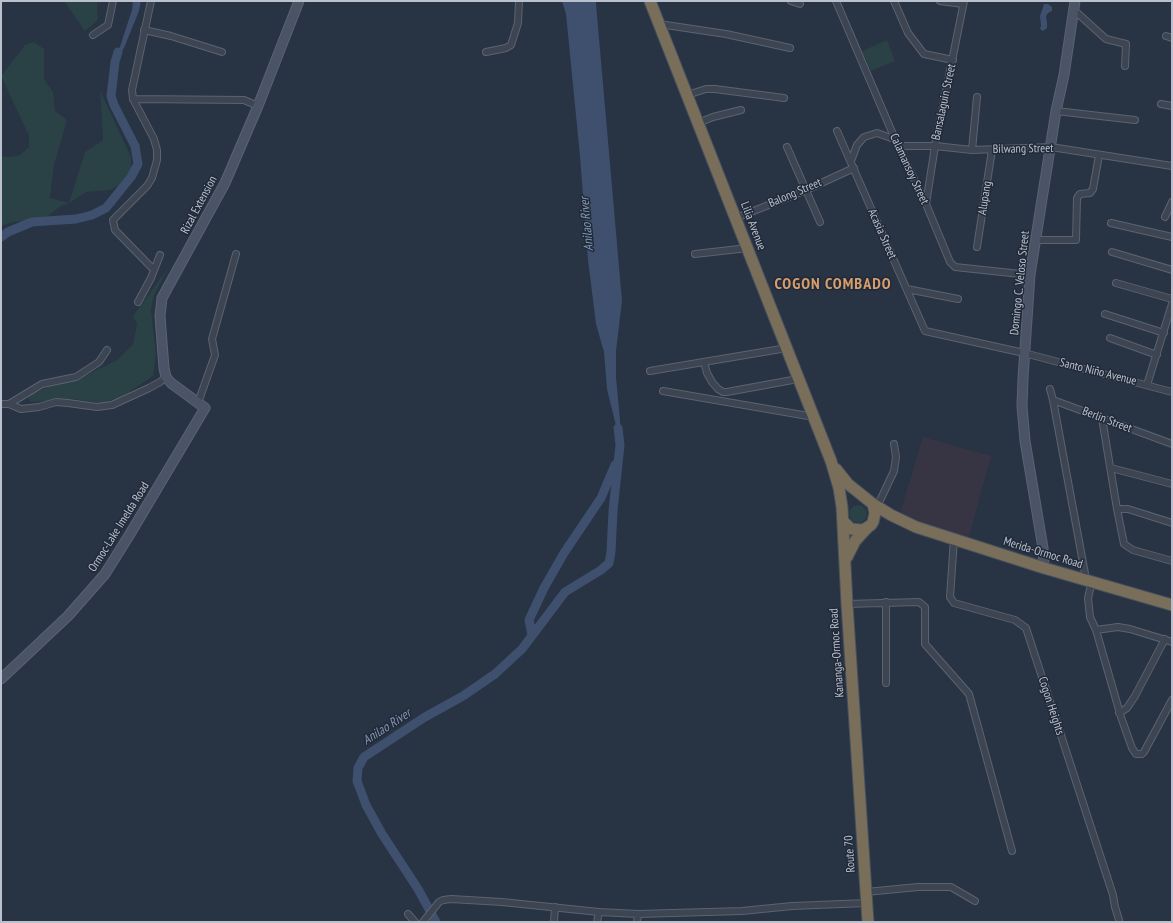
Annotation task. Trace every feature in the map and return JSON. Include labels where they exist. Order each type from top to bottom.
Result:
[{"type":"highway","name":"Lilia Avenue","points":[[650,1],[748,248],[798,379],[832,461]]},
{"type":"highway","name":"Merida-Ormoc Road","points":[[832,461],[848,484],[872,503],[907,523]]},
{"type":"highway","points":[[832,461],[839,488],[843,521],[848,527],[855,530],[869,527]]},
{"type":"highway","points":[[842,507],[852,497],[861,496],[872,503],[875,508],[875,517],[869,527],[851,546],[845,562]]},
{"type":"highway","name":"Kananga-Ormoc Road","points":[[843,521],[846,604],[859,784]]},
{"type":"highway","name":"Merida-Ormoc Road","points":[[869,527],[889,521],[907,523],[1044,568],[1172,605]]},
{"type":"highway","name":"Route 70","points":[[859,784],[868,922]]},
{"type":"street","points":[[93,35],[108,25],[113,1]]},
{"type":"street","points":[[151,1],[132,90],[133,99],[154,139],[157,150],[157,160],[152,178],[147,186],[113,220],[113,226],[115,230],[154,270]]},
{"type":"street","name":"Rizal Extension","points":[[166,377],[160,316],[162,298],[224,183],[258,106],[299,1]]},
{"type":"street","points":[[486,52],[506,48],[511,44],[518,23],[519,1]]},
{"type":"street","points":[[791,1],[800,4]]},
{"type":"street","name":"Calamansoy Street","points":[[836,1],[894,138],[926,204],[950,262],[955,266],[1030,275]]},
{"type":"street","points":[[894,1],[908,33],[924,54],[953,60]]},
{"type":"street","points":[[940,1],[963,2]]},
{"type":"street","name":"Domingo C. Veloso Street","points":[[1044,568],[1043,548],[1025,441],[1022,406],[1024,353],[1030,275],[1056,111],[1064,75],[1076,1]]},
{"type":"street","name":"Bansalaguin Street","points":[[926,204],[934,146],[953,60],[963,2]]},
{"type":"street","points":[[1074,10],[1106,39],[1126,44],[1124,66]]},
{"type":"street","points":[[659,24],[726,34],[790,48]]},
{"type":"street","points":[[144,30],[171,36],[222,52]]},
{"type":"street","points":[[687,95],[706,89],[715,88],[784,98]]},
{"type":"street","points":[[972,150],[977,97]]},
{"type":"street","points":[[133,99],[244,100],[258,106]]},
{"type":"street","points":[[1161,104],[1172,106]]},
{"type":"street","points":[[698,123],[713,117],[741,110]]},
{"type":"street","points":[[1056,111],[1135,120]]},
{"type":"street","name":"Acasia Street","points":[[837,131],[925,331],[1024,353]]},
{"type":"street","points":[[851,161],[857,145],[864,137],[877,133],[894,138]]},
{"type":"street","name":"Bilwang Street","points":[[898,146],[934,146],[972,150],[1051,147],[1172,166]]},
{"type":"street","points":[[787,147],[820,222]]},
{"type":"street","name":"Alupang","points":[[977,247],[992,150]]},
{"type":"street","points":[[1036,240],[1076,240],[1077,198],[1080,194],[1090,193],[1093,189],[1099,155]]},
{"type":"street","name":"Balong Street","points":[[736,218],[806,190],[854,168]]},
{"type":"street","points":[[1165,217],[1172,202]]},
{"type":"street","points":[[1111,223],[1172,237]]},
{"type":"street","points":[[695,254],[748,248]]},
{"type":"street","points":[[1112,252],[1172,270]]},
{"type":"street","points":[[1,404],[9,404],[21,408],[39,407],[56,402],[97,407],[112,406],[149,388],[166,377],[171,383],[202,406],[215,355],[212,339],[236,254]]},
{"type":"street","points":[[138,302],[160,255]]},
{"type":"street","points":[[1116,283],[1172,299]]},
{"type":"street","points":[[907,289],[958,299]]},
{"type":"street","points":[[1147,385],[1172,304]]},
{"type":"street","points":[[1105,314],[1164,333]]},
{"type":"street","points":[[1110,338],[1157,355]]},
{"type":"street","points":[[650,371],[787,348]]},
{"type":"street","points":[[9,404],[42,384],[76,377],[99,362],[107,350]]},
{"type":"street","name":"Santo Niño Avenue","points":[[1024,353],[1172,392]]},
{"type":"street","points":[[704,362],[707,373],[712,382],[723,392],[798,379]]},
{"type":"street","points":[[1050,388],[1089,580],[1088,598],[1090,617],[1096,630],[1120,713],[1132,748],[1136,754],[1142,754],[1172,700]]},
{"type":"street","points":[[663,390],[814,417]]},
{"type":"street","name":"Berlin Street","points":[[1053,400],[1172,444]]},
{"type":"street","name":"Ormoc-Lake Imelda Road","points":[[1,679],[68,616],[104,574],[130,534],[202,406]]},
{"type":"street","points":[[1102,418],[1124,544],[1133,550],[1172,561]]},
{"type":"street","points":[[872,503],[894,471],[896,457],[894,444]]},
{"type":"street","points":[[1111,468],[1172,484]]},
{"type":"street","points":[[1117,509],[1128,509],[1172,523]]},
{"type":"street","name":"Cogon Heights","points":[[954,538],[950,597],[954,603],[1015,620],[1026,628],[1113,895],[1119,920]]},
{"type":"street","points":[[886,602],[886,683]]},
{"type":"street","points":[[846,604],[919,602],[925,607],[925,644],[969,694],[1012,851]]},
{"type":"street","points":[[1096,630],[1118,627],[1130,629],[1172,642]]},
{"type":"street","points":[[1120,713],[1127,708],[1136,696],[1165,640]]},
{"type":"street","points":[[423,922],[439,902],[451,899],[638,914],[742,911],[866,898],[918,887],[951,887],[974,901]]},
{"type":"street","points":[[554,922],[555,907]]},
{"type":"street","points":[[597,922],[599,912]]},
{"type":"street","points":[[408,914],[415,922]]},
{"type":"street","points":[[636,922],[638,914]]},
{"type":"shaded area","points":[[923,437],[991,456],[969,537],[899,517]]},
{"type":"green space","points":[[64,1],[97,1],[98,20],[85,31]]},
{"type":"green space","points":[[887,40],[895,61],[871,71],[862,51]]},
{"type":"green space","points":[[34,42],[44,49],[44,79],[53,92],[55,111],[67,120],[54,165],[50,198],[69,203],[61,206],[42,220],[12,222],[1,226],[1,156],[11,157],[20,155],[29,147],[29,136],[1,76],[25,45]]},
{"type":"green space","points":[[100,90],[131,157],[131,168],[125,180],[121,184],[110,190],[86,192],[69,203],[85,152],[103,140]]},
{"type":"green space","points":[[168,268],[154,295],[151,310],[156,354],[153,376],[123,396],[103,403],[72,399],[32,402],[28,399],[30,395],[52,385],[78,379],[117,360],[133,344],[137,324],[133,316]]},
{"type":"green space","points":[[858,505],[862,506],[866,510],[866,518],[862,522],[858,523],[854,522],[850,518],[849,514],[850,510],[854,506]]},
{"type":"water","points":[[133,1],[141,1],[139,11],[124,48],[115,62],[132,10]]},
{"type":"water","points":[[562,1],[596,1],[622,301],[616,351],[620,442],[607,389],[604,352],[596,324],[588,260],[580,156],[566,14]]},
{"type":"water","points":[[1044,4],[1048,4],[1052,7],[1052,11],[1046,16],[1047,28],[1043,31],[1040,29],[1040,16]]},
{"type":"waterway","points":[[1,237],[8,232],[32,222],[76,219],[92,215],[106,208],[131,177],[138,164],[135,146],[111,96],[115,62],[118,52]]},
{"type":"waterway","name":"Anilao River","points":[[436,922],[418,889],[382,834],[366,805],[357,781],[358,768],[364,757],[425,717],[463,696],[495,674],[522,649],[565,592],[601,570],[609,563],[620,445],[618,428]]},
{"type":"waterway","name":"Anilao River","points":[[532,635],[529,620],[544,588],[564,553],[601,498],[615,465]]},
{"type":"district","name":"COGON COMBADO","points":[[833,284]]}]
